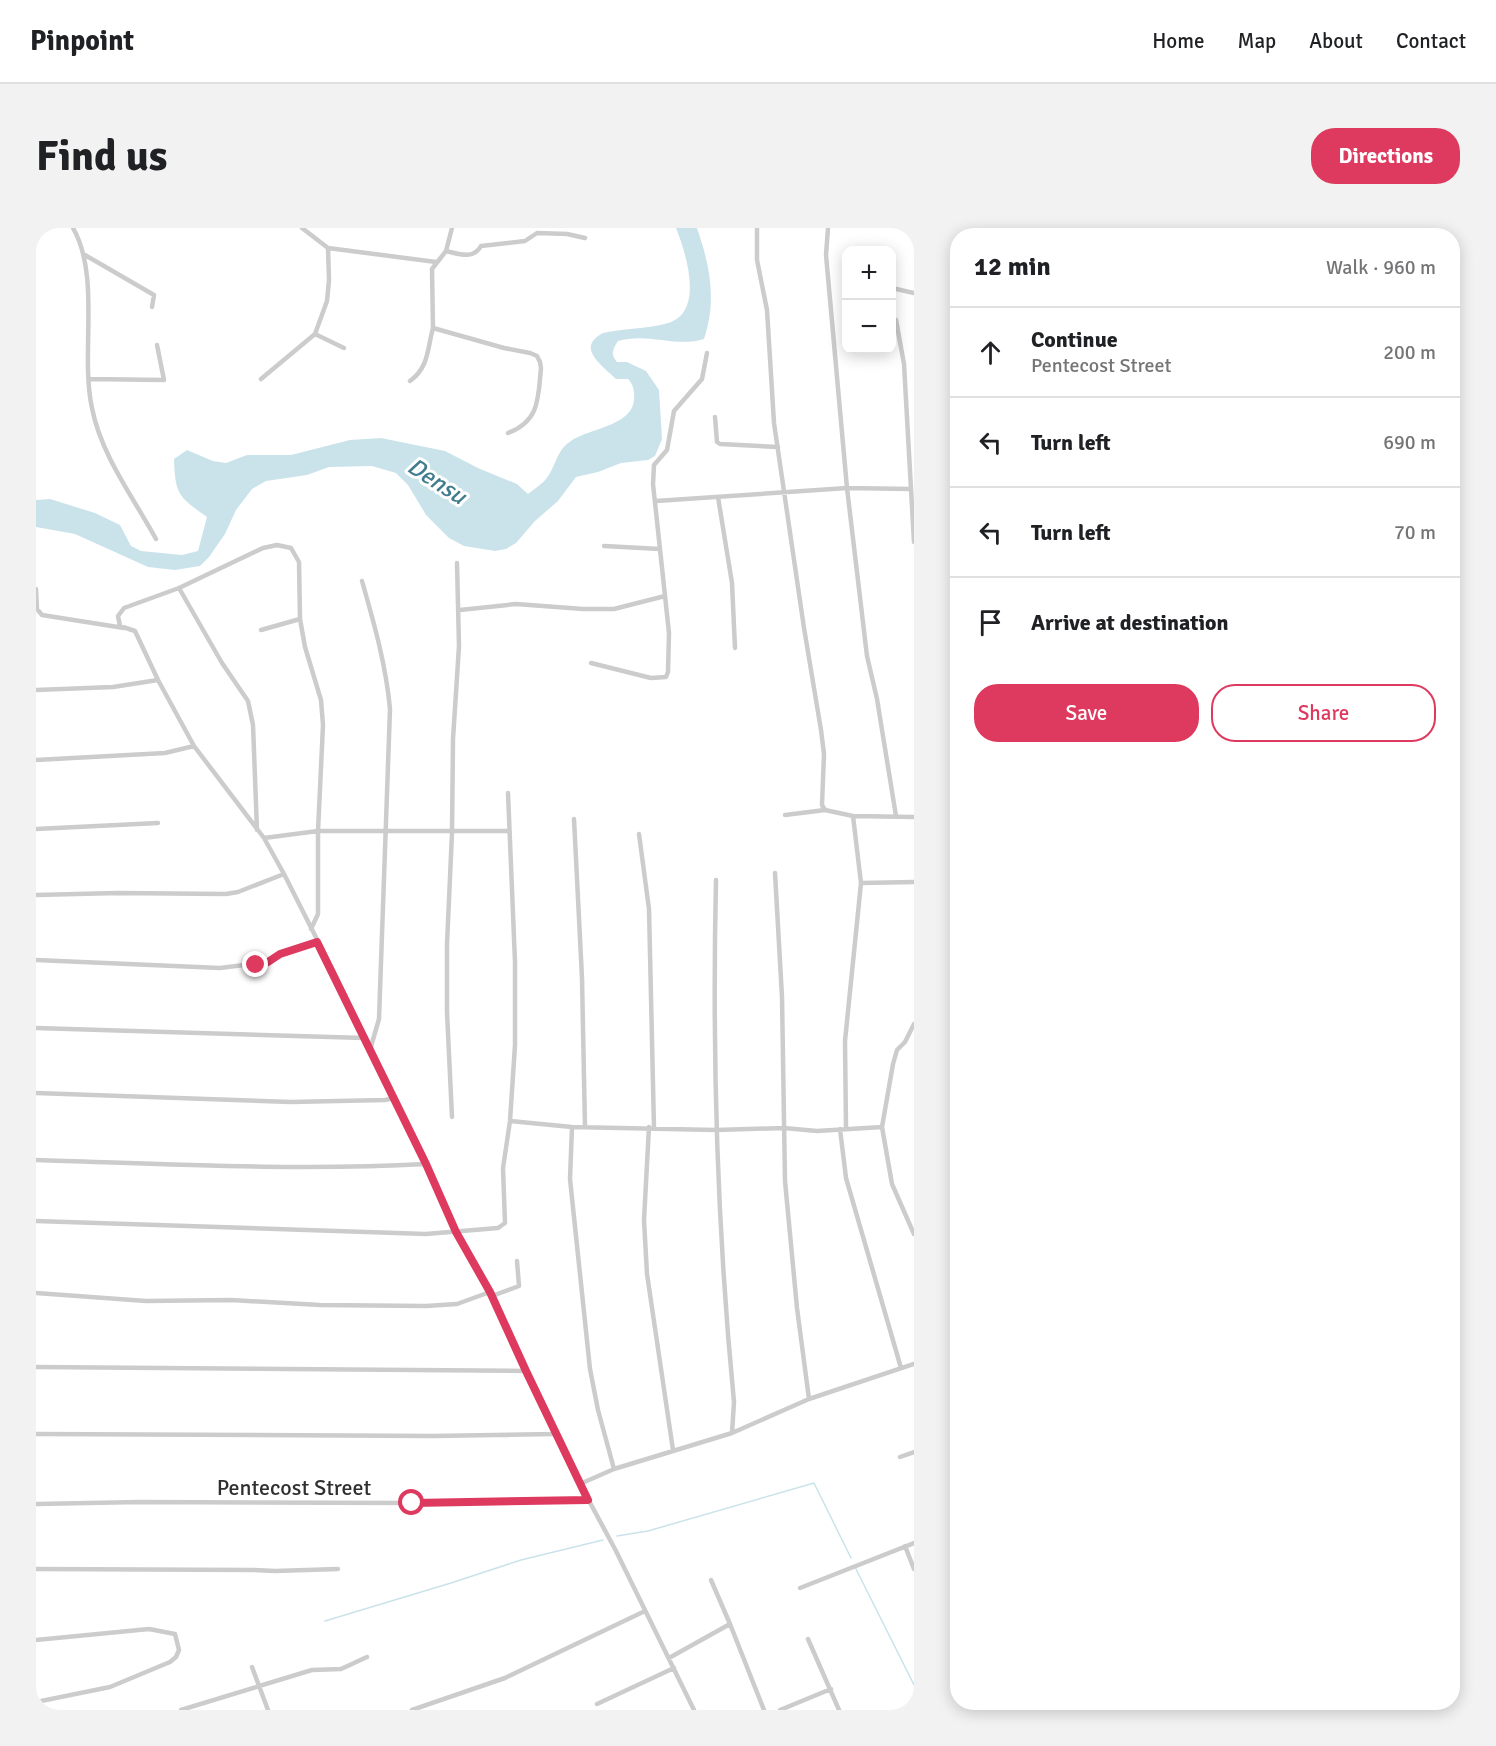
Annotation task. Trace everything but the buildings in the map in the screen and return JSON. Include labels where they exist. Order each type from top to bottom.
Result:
[{"type":"street","points":[[73,228],[85,255],[91,407],[102,443],[156,539]]},
{"type":"street","points":[[302,228],[328,248],[436,262]]},
{"type":"street","points":[[410,381],[420,374],[424,367],[433,328],[432,269],[446,251],[452,228]]},
{"type":"street","points":[[758,228],[757,260],[767,310],[769,373],[784,492],[821,730],[824,754],[821,800],[825,810]]},
{"type":"street","points":[[828,228],[826,255],[847,488],[867,656],[877,699],[896,816]]},
{"type":"street","points":[[446,251],[473,254],[485,244],[525,241],[537,233],[567,234],[585,238]]},
{"type":"street","points":[[261,379],[315,334],[327,301],[328,248]]},
{"type":"street","points":[[85,255],[154,295],[152,307]]},
{"type":"street","points":[[896,289],[914,293]]},
{"type":"street","points":[[896,320],[904,364],[914,542]]},
{"type":"street","points":[[433,328],[537,356],[541,368],[535,412],[528,422],[508,433]]},
{"type":"street","points":[[315,334],[344,348]]},
{"type":"street","points":[[89,379],[164,380],[157,345]]},
{"type":"street","points":[[591,663],[651,678],[666,677],[670,652],[653,484],[654,465],[667,450],[674,411],[702,379],[707,353]]},
{"type":"street","points":[[715,417],[717,442],[720,444],[778,447]]},
{"type":"street","points":[[656,501],[847,488],[910,489]]},
{"type":"street","points":[[718,497],[732,582],[735,648]]},
{"type":"street","points":[[311,929],[318,914],[318,831],[323,735],[321,700],[305,647],[300,620],[299,562],[291,548],[277,545],[263,548],[179,588],[124,608],[118,616],[120,626],[135,631],[194,747],[264,838],[284,874],[426,1164],[456,1232],[491,1294],[555,1434],[616,1551],[694,1710]]},
{"type":"street","points":[[604,546],[660,549]]},
{"type":"street","points":[[452,1117],[447,1039],[447,944],[453,739],[460,610],[457,563]]},
{"type":"street","points":[[362,581],[388,680],[390,709],[379,1019],[370,1050]]},
{"type":"street","points":[[179,588],[222,663],[248,700],[253,725],[257,830]]},
{"type":"street","points":[[36,589],[37,609],[42,615],[135,631]]},
{"type":"street","points":[[460,610],[516,604],[614,609],[665,596]]},
{"type":"street","points":[[261,630],[300,620]]},
{"type":"street","points":[[36,690],[113,687],[158,680]]},
{"type":"street","points":[[36,760],[165,753],[194,747]]},
{"type":"street","points":[[36,1221],[426,1234],[498,1228],[506,1223],[502,1168],[510,1121],[515,1045],[515,962],[508,793]]},
{"type":"street","points":[[785,815],[825,810],[853,816],[914,817]]},
{"type":"street","points":[[846,1128],[845,1041],[861,883],[853,816]]},
{"type":"street","points":[[574,819],[582,978],[585,1127]]},
{"type":"street","points":[[36,829],[158,823]]},
{"type":"street","points":[[264,838],[318,831],[508,831]]},
{"type":"street","points":[[639,834],[649,909],[652,1128],[644,1220],[647,1274],[673,1450]]},
{"type":"street","points":[[775,873],[782,997],[787,1223],[809,1399]]},
{"type":"street","points":[[36,896],[118,893],[226,894],[238,892],[284,874]]},
{"type":"street","points":[[716,879],[713,1027],[716,1130],[734,1402],[732,1433]]},
{"type":"street","points":[[861,883],[914,882]]},
{"type":"street","points":[[36,960],[220,968],[268,962],[280,954],[317,942]]},
{"type":"street","points":[[914,1024],[905,1042],[897,1050],[882,1127],[892,1184],[914,1234]]},
{"type":"street","points":[[36,1028],[364,1038]]},
{"type":"street","points":[[36,1093],[291,1102],[394,1098]]},
{"type":"street","points":[[510,1121],[572,1127],[716,1130],[784,1128],[817,1131],[882,1127]]},
{"type":"street","points":[[572,1127],[570,1179],[590,1369],[614,1469]]},
{"type":"street","points":[[840,1129],[846,1178],[901,1368]]},
{"type":"street","points":[[36,1160],[304,1168],[426,1164]]},
{"type":"street","points":[[36,1293],[146,1301],[231,1300],[320,1305],[457,1304],[519,1286],[517,1261]]},
{"type":"street","points":[[580,1484],[614,1469],[732,1433],[809,1399],[914,1364]]},
{"type":"street","points":[[36,1367],[526,1371]]},
{"type":"street","points":[[36,1434],[433,1436],[555,1434]]},
{"type":"street","points":[[900,1457],[914,1452]]},
{"type":"street","name":"Pentecost Street","points":[[36,1504],[588,1500]]},
{"type":"street","points":[[800,1588],[914,1543]]},
{"type":"street","points":[[905,1546],[914,1569]]},
{"type":"street","points":[[36,1569],[275,1572],[338,1569]]},
{"type":"street","points":[[711,1580],[764,1710]]},
{"type":"street","points":[[412,1710],[505,1678],[645,1611]]},
{"type":"street","points":[[669,1658],[730,1624]]},
{"type":"street","points":[[36,1641],[149,1629],[175,1634],[179,1650],[170,1662],[110,1687],[36,1702]]},
{"type":"street","points":[[808,1639],[839,1710]]},
{"type":"street","points":[[181,1710],[312,1670],[341,1669],[367,1657]]},
{"type":"street","points":[[252,1667],[268,1710]]},
{"type":"street","points":[[597,1704],[674,1668]]},
{"type":"street","points":[[780,1710],[831,1689]]},
{"type":"water","name":"Densu","points":[[676,228],[697,228],[705,256],[711,297],[704,339],[683,342],[629,339],[618,341],[613,352],[617,362],[627,362],[646,371],[659,390],[662,439],[655,456],[648,460],[621,463],[576,477],[558,501],[535,521],[516,543],[506,549],[495,551],[464,546],[449,538],[426,515],[408,485],[396,473],[372,466],[329,467],[307,475],[266,481],[252,489],[236,510],[225,534],[200,566],[175,570],[148,567],[75,534],[36,527],[36,500],[50,499],[95,513],[120,525],[131,546],[141,551],[182,555],[198,551],[207,517],[190,505],[180,494],[175,471],[174,459],[187,450],[213,461],[226,463],[247,455],[291,455],[350,440],[381,438],[445,451],[517,484],[528,494],[546,479],[566,445],[620,420],[633,405],[634,392],[631,382],[628,379],[616,379],[604,368],[594,356],[591,345],[603,333],[660,325],[679,317],[686,307],[690,281],[688,266]]},
{"type":"waterway","points":[[617,1536],[648,1531],[814,1483],[851,1558]]},
{"type":"waterway","points":[[325,1621],[521,1560],[603,1540]]},
{"type":"waterway","points":[[855,1567],[914,1685]]},
{"type":"route","points":[[256,965],[268,962],[280,954],[317,942],[336,976],[456,1232],[490,1292],[588,1500],[412,1503]]}]
